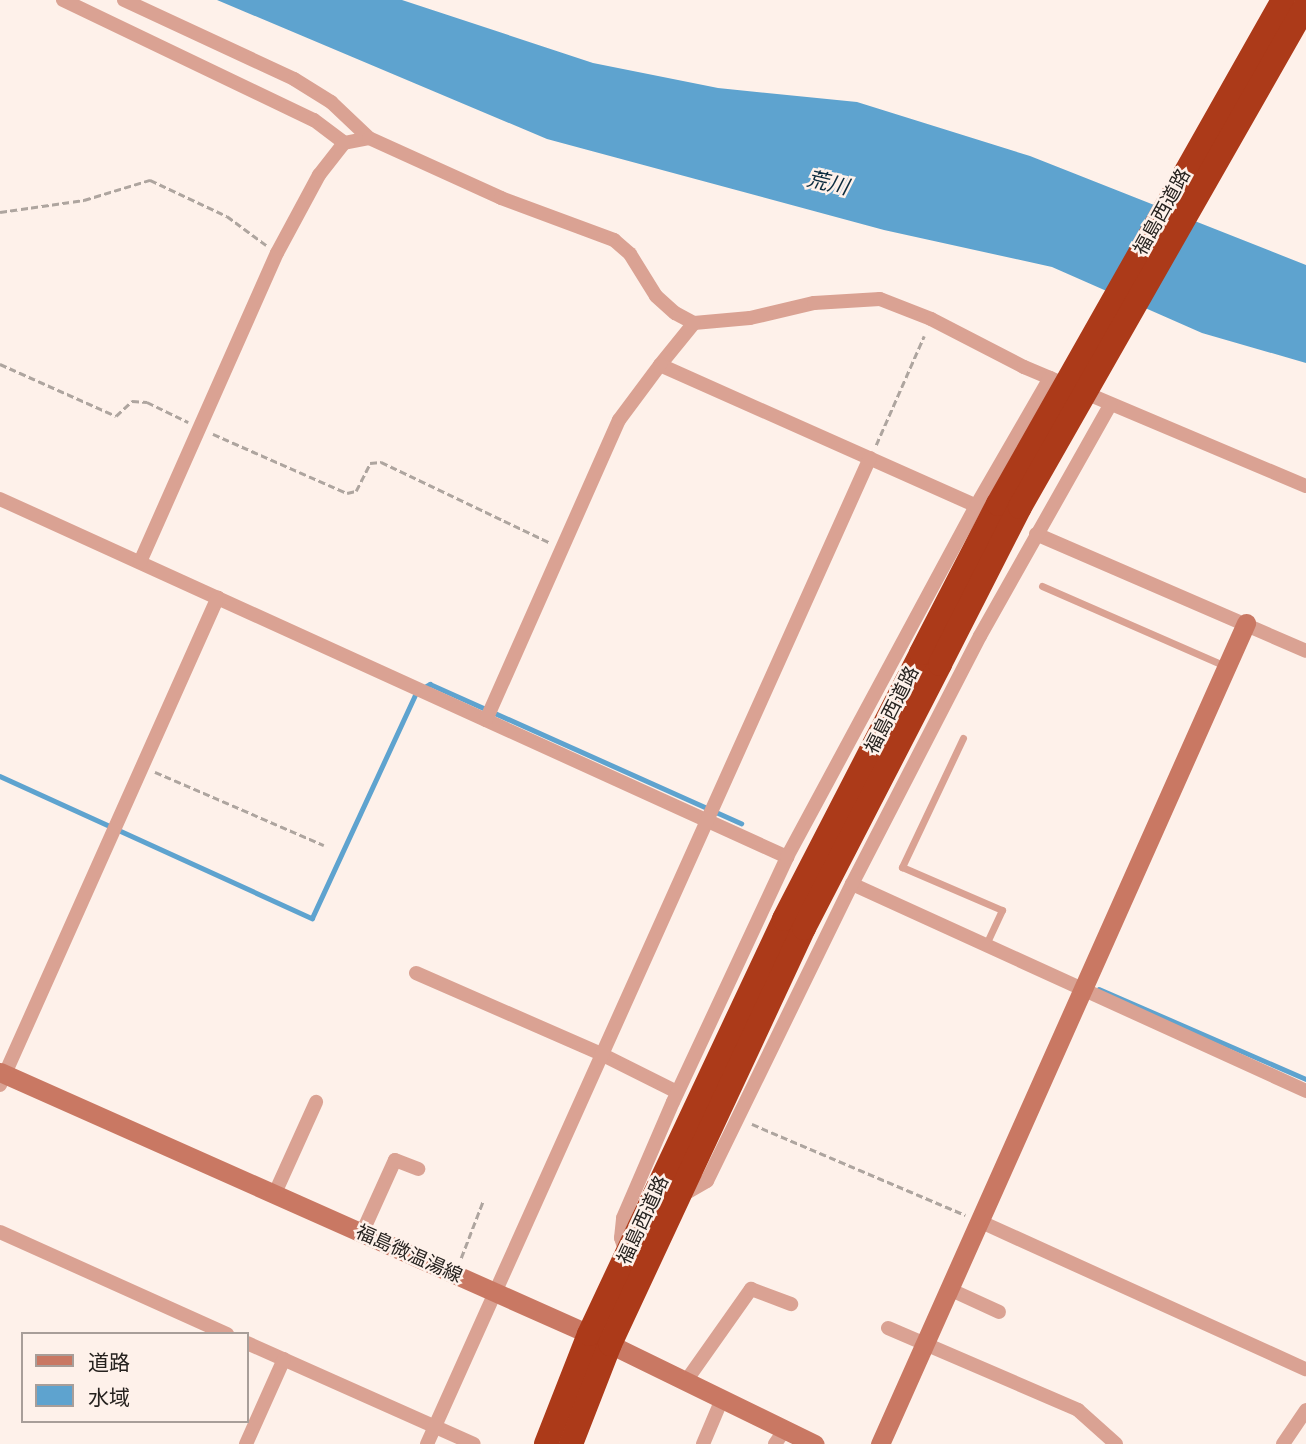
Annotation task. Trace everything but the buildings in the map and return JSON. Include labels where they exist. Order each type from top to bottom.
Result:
[{"type":"highway","name":"福島西道路","points":[[599,1339],[677,1198],[931,659],[998,503],[1283,0]]},
{"type":"highway","name":"福島西道路","points":[[546,1444],[570,1434],[627,1254],[784,919],[1306,5]]},
{"type":"street","points":[[63,0],[314,120],[344,143]]},
{"type":"street","points":[[124,0],[294,79],[331,102],[369,138],[501,198],[614,240],[631,254],[656,296],[675,313],[694,323],[750,318],[827,302],[880,299],[931,319],[1110,405],[1306,486]]},
{"type":"street","points":[[140,562],[277,253],[319,175],[344,143],[369,138]]},
{"type":"street","points":[[486,720],[619,420],[694,323]]},
{"type":"street","points":[[660,365],[976,506]]},
{"type":"street","points":[[627,1254],[621,1238],[623,1218],[677,1092],[787,858],[976,506],[1050,378]]},
{"type":"street","points":[[677,1198],[707,1181],[852,884],[1035,534],[1110,405]]},
{"type":"street","points":[[427,1444],[870,458]]},
{"type":"street","points":[[0,499],[787,858]]},
{"type":"street","points":[[1035,534],[1306,651]]},
{"type":"street","points":[[2,1077],[219,597]]},
{"type":"street","points":[[880,1444],[1080,989],[1246,623]]},
{"type":"street","points":[[852,884],[1306,1091]]},
{"type":"street","points":[[416,973],[601,1054],[677,1092]]},
{"type":"street","name":"福島微温湯線","points":[[2,1077],[275,1193],[599,1339],[722,1399],[780,1436],[815,1444]]},
{"type":"street","points":[[275,1193],[316,1102]]},
{"type":"street","points":[[362,1233],[395,1160],[418,1170]]},
{"type":"street","points":[[979,1221],[1306,1369]]},
{"type":"street","points":[[0,1232],[223,1332]]},
{"type":"street","points":[[686,1381],[751,1289],[791,1304]]},
{"type":"street","points":[[949,1289],[999,1312]]},
{"type":"street","points":[[888,1328],[1079,1410],[1116,1444]]},
{"type":"street","points":[[248,1343],[474,1444]]},
{"type":"street","points":[[246,1444],[284,1359]]},
{"type":"street","points":[[703,1444],[722,1399]]},
{"type":"street","points":[[1283,1444],[1306,1410]]},
{"type":"street","points":[[536,1444],[570,1434]]},
{"type":"lane","points":[[1042,586],[1226,666]]},
{"type":"lane","points":[[963,738],[902,867],[1002,910],[985,946]]},
{"type":"path","points":[[0,212],[74,202],[127,190],[150,180],[227,216],[277,253]]},
{"type":"path","points":[[870,458],[924,336]]},
{"type":"path","points":[[0,364],[116,416],[132,401],[147,402],[347,493],[356,491],[370,463],[381,462],[561,548]]},
{"type":"path","points":[[143,766],[324,845]]},
{"type":"path","points":[[736,1117],[979,1221]]},
{"type":"path","points":[[454,1274],[484,1201]]},
{"type":"water","name":"荒川","points":[[217,0],[402,0],[593,63],[718,88],[857,102],[1030,156],[1306,265],[1306,363],[1202,333],[1052,267],[884,230],[547,139]]},
{"type":"waterway","points":[[423,688],[430,684],[741,823]]},
{"type":"waterway","points":[[0,776],[312,918],[416,693]]},
{"type":"waterway","points":[[1099,989],[1306,1079]]}]
